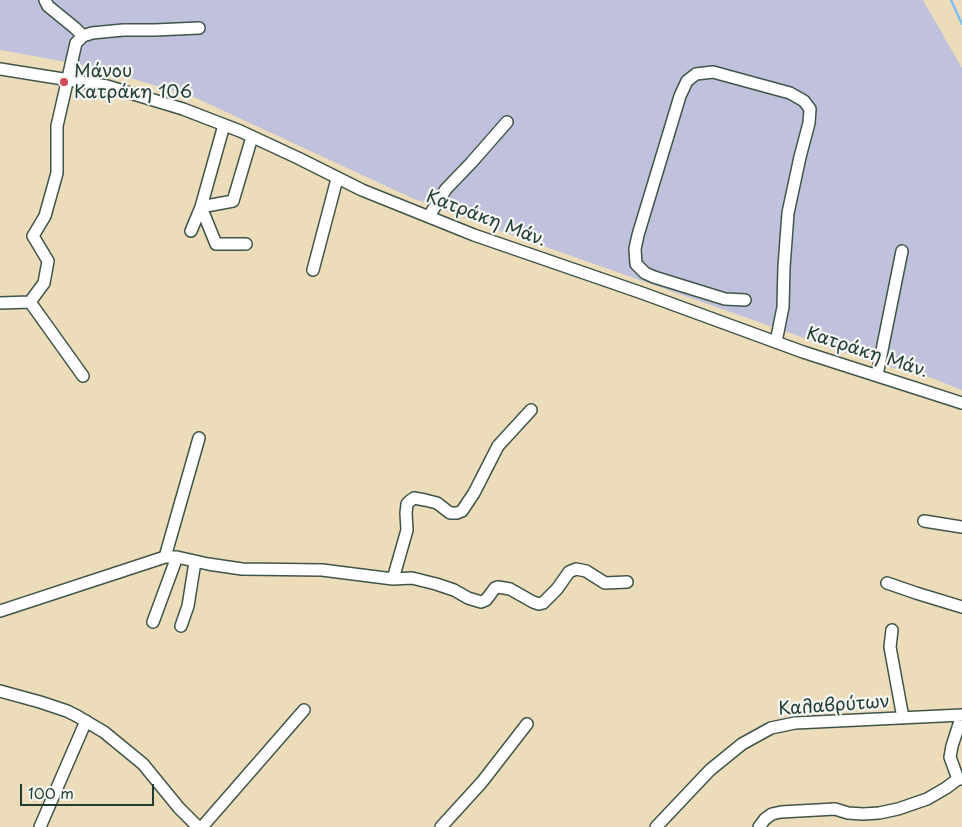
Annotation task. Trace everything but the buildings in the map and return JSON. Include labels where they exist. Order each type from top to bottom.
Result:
[{"type":"street","points":[[45,0],[48,6],[83,36]]},
{"type":"street","points":[[30,302],[44,283],[48,261],[33,236],[45,216],[57,173],[57,126],[76,43],[83,36],[92,33],[122,30],[198,28]]},
{"type":"street","name":"Κατράκη Μάν.","points":[[0,69],[107,86],[183,109],[252,137],[298,158],[336,179],[403,208],[776,342],[962,403]]},
{"type":"street","points":[[745,300],[725,299],[654,277],[645,273],[636,264],[635,249],[638,235],[680,96],[687,81],[696,74],[713,72],[790,93],[804,101],[810,109],[809,123],[788,213],[783,308],[776,342]]},
{"type":"street","points":[[429,216],[446,189],[507,122]]},
{"type":"street","points":[[192,231],[202,207],[224,125]]},
{"type":"street","points":[[202,207],[234,201],[252,137]]},
{"type":"street","points":[[313,270],[336,179]]},
{"type":"street","points":[[202,207],[216,244],[246,244]]},
{"type":"street","points":[[877,375],[902,251]]},
{"type":"street","points":[[0,303],[30,302]]},
{"type":"street","points":[[30,302],[83,376]]},
{"type":"street","points":[[393,579],[407,530],[407,504],[414,498],[437,503],[450,513],[462,511],[474,493],[498,446],[531,410]]},
{"type":"street","points":[[153,622],[171,557],[199,438]]},
{"type":"street","points":[[924,521],[962,527]]},
{"type":"street","points":[[0,611],[171,557],[242,569],[322,570],[393,579],[412,578],[454,590],[468,598],[481,602],[486,600],[495,588],[503,587],[539,604],[546,602],[569,572],[576,568],[586,571],[605,583],[627,582]]},
{"type":"street","points":[[181,626],[188,606],[195,562]]},
{"type":"street","points":[[887,583],[962,607]]},
{"type":"street","points":[[892,630],[890,647],[903,718]]},
{"type":"street","points":[[0,691],[57,707],[86,721],[133,755],[198,827]]},
{"type":"street","points":[[202,827],[304,710]]},
{"type":"street","points":[[759,827],[765,818],[780,812],[835,809],[848,813],[879,813],[927,799],[960,778],[950,757],[962,716]]},
{"type":"street","name":"Καλαβρύτων","points":[[656,827],[710,770],[742,744],[772,728],[795,723],[962,716]]},
{"type":"street","points":[[40,827],[86,721]]},
{"type":"street","points":[[441,827],[482,782],[527,724]]},
{"type":"shaded area","points":[[0,0],[923,0],[962,68],[962,390],[929,377],[875,363],[412,198],[196,98],[94,67],[0,50]]},
{"type":"waterway","points":[[951,0],[962,24]]},
{"type":"place","name":"Μάνου Κατράκη 106","points":[[64,82]]}]
